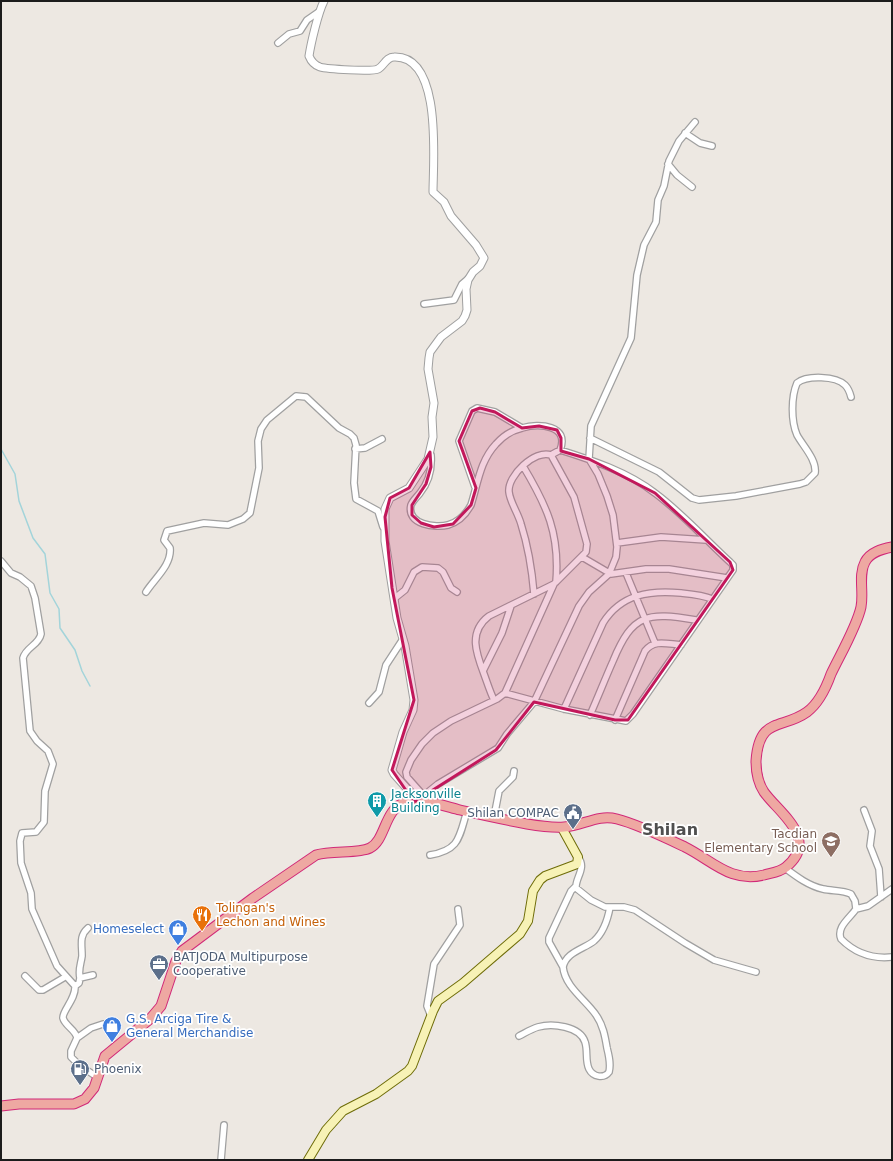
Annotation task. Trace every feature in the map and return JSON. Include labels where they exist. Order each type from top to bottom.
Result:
[{"type":"highway","points":[[1,1106],[74,1104],[80,1102],[91,1092],[103,1060],[109,1051],[150,1019],[162,1006],[176,961],[182,951],[259,893],[316,855],[327,852],[366,849],[372,847],[395,809],[406,802],[418,799],[527,824],[562,828],[597,818],[614,818],[684,846],[722,870],[734,874],[758,876],[785,868],[798,850],[798,838],[794,826],[764,792],[758,780],[756,763],[759,741],[773,726],[802,715],[818,701],[860,609],[862,571],[866,560],[877,551],[892,547]]},
{"type":"main road","points":[[308,1160],[326,1130],[341,1113],[376,1094],[408,1072],[412,1066],[435,1005],[442,997],[463,983],[520,934],[528,921],[531,898],[536,884],[545,876],[576,866],[578,857],[562,828]]},
{"type":"street","points":[[324,1],[320,10],[310,56],[315,64],[330,69],[374,70],[383,66],[390,58],[396,57],[412,64],[423,75],[432,114],[435,155],[433,192],[444,202],[451,216],[484,257],[482,263],[462,284],[454,300],[424,304]]},
{"type":"street","points":[[278,44],[289,34],[300,31],[307,20],[320,10]]},
{"type":"street","points":[[418,799],[438,784],[496,750],[507,734],[534,702],[578,606],[589,592],[608,574],[616,557],[617,542],[613,515],[598,474],[589,459],[591,426],[598,407],[620,364],[631,338],[637,276],[644,245],[656,222],[658,200],[664,186],[668,164],[679,141],[695,122]]},
{"type":"street","points":[[685,133],[700,143],[712,146]]},
{"type":"street","points":[[668,164],[677,176],[692,187]]},
{"type":"street","points":[[384,531],[388,502],[394,495],[409,488],[426,463],[430,452],[433,437],[432,418],[434,398],[428,369],[430,352],[441,337],[462,321],[465,316],[467,310],[466,289],[469,278]]},
{"type":"street","points":[[590,438],[659,472],[692,498],[706,501],[800,484],[806,482],[815,473],[815,465],[794,426],[793,409],[797,383],[808,378],[836,380],[844,384],[851,397]]},
{"type":"street","points":[[146,592],[164,568],[169,558],[170,548],[166,543],[164,536],[167,531],[204,523],[228,525],[242,519],[250,513],[259,468],[258,441],[261,429],[267,420],[294,397],[301,395],[306,397],[339,428],[354,438],[354,483],[356,499],[378,511],[384,531],[398,626],[403,639],[414,705],[403,732],[392,770],[413,796],[418,799]]},
{"type":"street","points":[[476,488],[458,441],[472,411],[477,408],[491,410],[522,428]]},
{"type":"street","points":[[430,452],[431,467],[426,484],[412,505],[411,510],[414,518],[421,523],[434,527],[453,524],[468,511],[476,488],[480,469],[496,444],[511,432],[522,428],[538,426],[551,427],[557,430],[561,438],[560,450]]},
{"type":"street","points":[[355,449],[365,448],[382,438]]},
{"type":"street","points":[[505,693],[534,702],[590,715],[615,720],[628,720],[681,645],[696,620],[733,570],[733,565],[655,493],[622,474],[589,459],[560,450],[551,455],[540,455],[523,466],[511,479],[508,490],[526,538],[534,594]]},
{"type":"street","points":[[494,700],[475,651],[474,641],[477,632],[485,620],[555,583],[586,552],[587,546],[581,521],[570,486],[551,455]]},
{"type":"street","points":[[418,799],[407,777],[408,766],[417,751],[441,727],[505,693],[555,583],[557,566],[553,529],[546,507],[523,466]]},
{"type":"street","points":[[617,542],[661,537],[706,540]]},
{"type":"street","points":[[582,557],[608,574],[626,573],[646,569],[668,569],[727,578]]},
{"type":"street","points":[[1,561],[11,573],[20,577],[31,586],[41,636],[39,640],[27,651],[23,658],[28,718],[30,731],[37,741],[48,751],[53,764],[45,790],[44,822],[36,832],[22,833],[20,841],[21,863],[30,893],[32,909],[57,966],[65,977],[75,986]]},
{"type":"street","points":[[395,598],[405,590],[414,572],[422,567],[438,568],[443,572],[451,588],[457,592]]},
{"type":"street","points":[[626,573],[655,643]]},
{"type":"street","points":[[564,709],[591,647],[608,614],[622,603],[636,595],[646,592],[690,594],[712,599]]},
{"type":"street","points":[[483,671],[502,633],[511,606]]},
{"type":"street","points":[[590,715],[622,640],[634,625],[646,619],[667,616],[696,620]]},
{"type":"street","points":[[369,704],[380,692],[386,665],[403,639]]},
{"type":"street","points":[[615,720],[645,651],[649,646],[655,643],[681,645]]},
{"type":"street","points":[[494,817],[499,791],[513,777],[514,771]]},
{"type":"street","points":[[864,810],[872,831],[870,846],[879,869],[881,897]]},
{"type":"street","points":[[430,855],[448,850],[456,843],[467,811]]},
{"type":"street","points":[[519,1036],[540,1027],[568,1028],[578,1032],[585,1040],[589,1070],[596,1076],[603,1076],[609,1072],[611,1068],[601,1023],[576,992],[549,942],[549,938],[571,891],[575,886],[581,868],[581,862],[578,857]]},
{"type":"street","points":[[785,868],[811,885],[822,889],[848,892],[854,897],[856,909]]},
{"type":"street","points":[[575,886],[577,890],[591,900],[605,907],[628,907],[714,960],[756,972]]},
{"type":"street","points":[[892,889],[868,906],[856,909],[842,926],[839,935],[841,939],[852,948],[868,955],[879,958],[892,957]]},
{"type":"street","points":[[563,967],[565,960],[575,951],[589,944],[598,936],[610,907]]},
{"type":"street","points":[[431,1016],[427,1006],[434,964],[460,926],[458,909]]},
{"type":"street","points":[[77,1038],[63,1017],[73,997],[75,986],[79,983],[80,978],[78,968],[82,957],[82,937],[88,928]]},
{"type":"street","points":[[80,978],[94,975]]},
{"type":"street","points":[[25,976],[39,990],[42,990],[65,977]]},
{"type":"street","points":[[97,1077],[79,1065],[71,1057],[71,1051],[77,1038],[87,1031],[103,1024]]},
{"type":"street","points":[[220,1160],[224,1126]]},
{"type":"highlighted area","points":[[480,408],[495,412],[522,428],[539,426],[557,430],[561,438],[561,451],[589,459],[655,493],[730,562],[733,570],[628,720],[615,720],[534,702],[496,750],[414,802],[392,770],[414,700],[392,588],[385,517],[390,498],[409,488],[430,452],[431,467],[426,484],[412,505],[412,515],[421,523],[434,527],[453,524],[471,505],[476,488],[459,441],[472,411]]},
{"type":"waterway","points":[[1,449],[15,474],[19,501],[33,538],[45,554],[50,593],[59,609],[60,628],[75,650],[82,671],[90,686]]},
{"type":"place","name":"Jacksonville Building","points":[[377,818]]},
{"type":"place","name":"Shilan COMPAC","points":[[573,830]]},
{"type":"place","name":"Tacdian Elementary School","points":[[831,858]]},
{"type":"place","name":"Tolingan's Lechon and Wines","points":[[202,932]]},
{"type":"place","name":"Homeselect","points":[[178,946]]},
{"type":"place","name":"BATJODA Multipurpose Cooperative","points":[[159,981]]},
{"type":"place","name":"G.S. Arciga Tire & General Merchandise","points":[[112,1043]]},
{"type":"place","name":"Phoenix","points":[[80,1086]]},
{"type":"district","name":"Shilan","points":[[670,829]]}]
